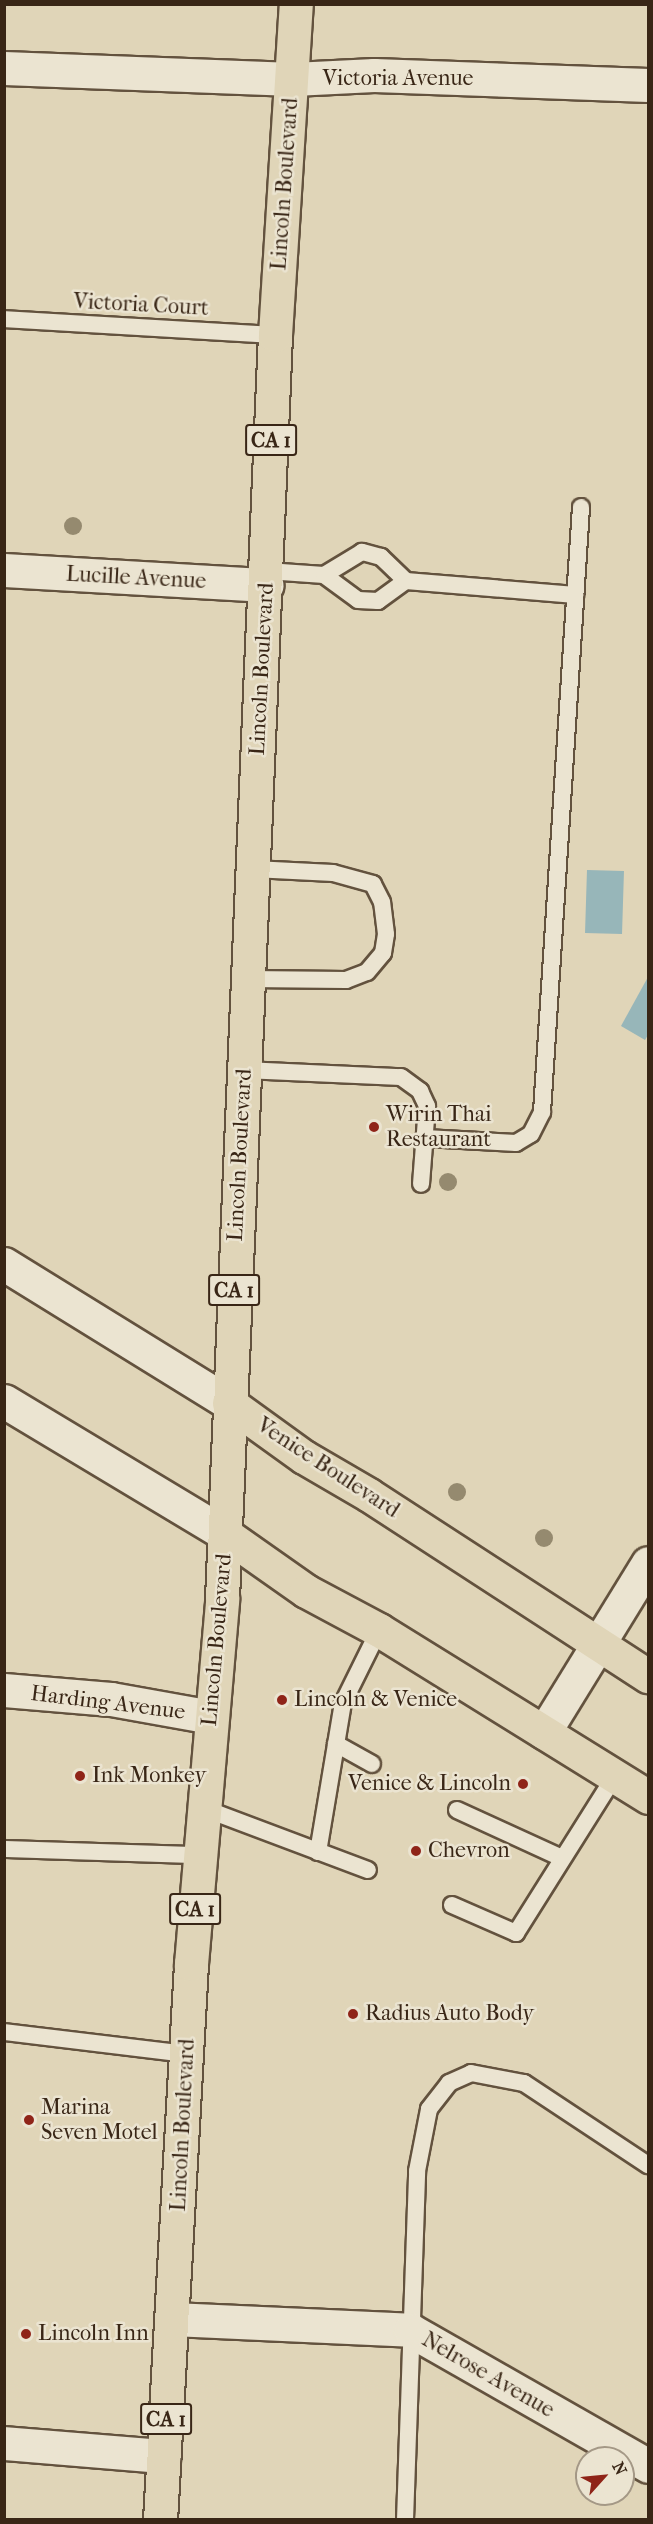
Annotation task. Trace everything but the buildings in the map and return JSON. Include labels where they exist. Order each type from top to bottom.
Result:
[{"type":"main road","name":"Lincoln Boulevard","points":[[160,2520],[203,1808],[225,1534],[267,578],[275,335],[297,4]]},
{"type":"main road","name":"Venice Boulevard","points":[[229,1403],[304,1457],[369,1495],[648,1676]]},
{"type":"main road","points":[[225,1534],[306,1591],[380,1630],[648,1797]]},
{"type":"street","name":"Victoria Avenue","points":[[4,68],[293,79],[374,75],[648,85]]},
{"type":"street","name":"Lucille Avenue","points":[[4,570],[267,578]]},
{"type":"street","name":"Venice Boulevard","points":[[4,1264],[229,1403]]},
{"type":"street","points":[[4,1401],[225,1534]]},
{"type":"street","points":[[544,1732],[648,1563]]},
{"type":"street","name":"Harding Avenue","points":[[4,1690],[111,1699],[211,1717]]},
{"type":"street","name":"Nelrose Avenue","points":[[172,2319],[410,2330],[648,2466]]},
{"type":"street","points":[[4,2443],[163,2456]]},
{"type":"lane","name":"Victoria Court","points":[[4,320],[275,335]]},
{"type":"lane","points":[[425,1138],[516,1143],[531,1134],[542,1112],[581,507]]},
{"type":"lane","points":[[267,578],[324,575],[362,552],[381,557],[406,581],[575,595]]},
{"type":"lane","points":[[324,575],[358,600],[378,601],[406,581]]},
{"type":"lane","points":[[248,979],[346,980],[367,972],[383,953],[386,934],[382,902],[373,884],[333,873],[253,869]]},
{"type":"lane","points":[[244,1070],[401,1077],[420,1091],[427,1106],[422,1184]]},
{"type":"lane","points":[[318,1852],[343,1703],[380,1630]]},
{"type":"lane","points":[[336,1744],[372,1764]]},
{"type":"lane","points":[[452,1905],[516,1933],[615,1776]]},
{"type":"lane","points":[[203,1808],[368,1870]]},
{"type":"lane","points":[[458,1810],[562,1858]]},
{"type":"lane","points":[[4,1849],[200,1855]]},
{"type":"lane","points":[[4,2032],[187,2054]]},
{"type":"lane","points":[[405,2520],[417,2171],[429,2109],[449,2083],[471,2073],[524,2083],[648,2165]]},
{"type":"water","points":[[587,870],[624,871],[622,934],[585,933]]},
{"type":"water","points":[[648,977],[648,1035],[645,1040],[621,1026]]},
{"type":"place","name":"Wirin Thai Restaurant","points":[[374,1127]]},
{"type":"place","name":"Lincoln & Venice","points":[[282,1700]]},
{"type":"place","name":"Ink Monkey","points":[[80,1776]]},
{"type":"place","name":"Venice & Lincoln","points":[[523,1784]]},
{"type":"place","name":"Chevron","points":[[416,1851]]},
{"type":"place","name":"Radius Auto Body","points":[[353,2014]]},
{"type":"place","name":"Marina Seven Motel","points":[[29,2120]]},
{"type":"place","name":"Lincoln Inn","points":[[26,2334]]}]
